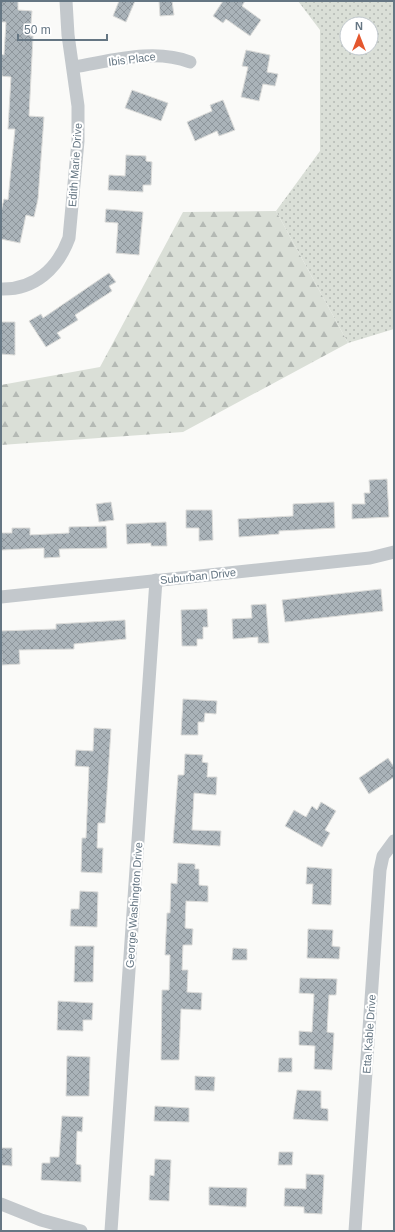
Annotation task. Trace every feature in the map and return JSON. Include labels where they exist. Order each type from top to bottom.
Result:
[{"type":"street","name":"Edith Marie Drive","points":[[1,289],[20,288],[40,278],[57,264],[69,238],[79,130],[74,67],[68,35],[66,1]]},
{"type":"street","name":"Ibis Place","points":[[74,67],[154,55],[172,57],[190,62]]},
{"type":"street","name":"Suburban Drive","points":[[1,597],[370,558],[394,552]]},
{"type":"street","name":"George Washington Drive","points":[[111,1231],[156,580]]},
{"type":"street","name":"Etta Kable Drive","points":[[355,1231],[380,870],[384,856],[394,841]]},
{"type":"street","points":[[1,1204],[41,1220],[81,1231]]},
{"type":"green space","points":[[298,1],[394,1],[394,329],[348,343],[276,211],[320,151],[320,30]]},
{"type":"green space","points":[[276,211],[348,343],[183,432],[1,445],[1,385],[100,367],[183,212]]},
{"type":"building","points":[[1,1],[18,1],[18,10],[32,11],[30,36],[33,36],[29,116],[44,117],[38,199],[34,217],[26,215],[20,243],[1,239],[1,212],[4,199],[8,200],[15,129],[8,129],[11,77],[2,76],[1,54],[4,55],[6,22],[1,22]]},
{"type":"building","points":[[119,1],[135,1],[126,22],[113,16]]},
{"type":"building","points":[[159,1],[172,1],[174,15],[160,16]]},
{"type":"building","points":[[223,1],[245,1],[242,6],[261,20],[250,36],[226,19],[223,23],[213,16]]},
{"type":"building","points":[[246,50],[270,55],[267,72],[278,74],[275,86],[263,84],[259,101],[241,97],[248,67],[242,66]]},
{"type":"building","points":[[132,90],[168,103],[161,121],[125,108]]},
{"type":"building","points":[[223,100],[235,130],[219,136],[217,131],[195,141],[187,122],[212,111],[210,105]]},
{"type":"building","points":[[126,155],[146,156],[146,161],[152,162],[151,185],[143,185],[143,192],[108,190],[109,175],[125,176]]},
{"type":"building","points":[[106,209],[143,212],[139,255],[116,253],[118,223],[105,222]]},
{"type":"building","points":[[109,273],[116,282],[109,286],[112,291],[75,315],[78,320],[57,333],[61,338],[46,347],[29,321],[41,314],[43,318]]},
{"type":"building","points":[[1,322],[15,322],[15,355],[1,354]]},
{"type":"building","points":[[387,479],[389,517],[352,519],[352,504],[365,504],[364,493],[370,493],[369,480]]},
{"type":"building","points":[[111,502],[114,520],[99,522],[96,504]]},
{"type":"building","points":[[334,502],[335,528],[279,531],[279,534],[239,537],[238,519],[293,516],[293,504]]},
{"type":"building","points":[[186,510],[212,510],[213,540],[199,541],[199,528],[186,528]]},
{"type":"building","points":[[166,522],[167,546],[151,546],[151,543],[127,544],[126,524]]},
{"type":"building","points":[[106,526],[107,548],[59,549],[60,557],[44,558],[44,548],[1,550],[1,533],[12,533],[12,528],[30,528],[30,535],[69,533],[69,527]]},
{"type":"building","points":[[381,589],[383,611],[285,622],[282,600]]},
{"type":"building","points":[[266,604],[269,643],[258,643],[258,637],[233,639],[232,619],[252,618],[251,605]]},
{"type":"building","points":[[207,609],[208,627],[203,627],[203,639],[197,639],[197,646],[182,646],[181,610]]},
{"type":"building","points":[[125,620],[126,639],[74,644],[74,649],[19,650],[20,664],[2,665],[1,631],[56,629],[56,624]]},
{"type":"building","points":[[183,699],[217,701],[216,714],[205,713],[204,722],[198,722],[198,735],[181,735]]},
{"type":"building","points":[[94,728],[111,729],[105,823],[98,823],[97,848],[103,848],[102,873],[81,872],[82,838],[86,838],[89,767],[75,766],[76,750],[93,751]]},
{"type":"building","points":[[185,754],[203,755],[202,762],[208,763],[207,777],[217,777],[216,795],[194,793],[192,830],[221,831],[220,846],[173,843],[178,775],[184,775]]},
{"type":"building","points":[[388,758],[394,767],[394,777],[369,794],[359,778]]},
{"type":"building","points":[[321,802],[336,811],[325,830],[330,833],[322,847],[285,826],[294,810],[306,817],[312,806],[317,810]]},
{"type":"building","points":[[178,863],[195,864],[195,869],[199,869],[199,885],[208,886],[208,902],[186,901],[185,928],[193,929],[192,945],[183,945],[182,970],[188,970],[187,992],[202,993],[201,1010],[181,1009],[179,1060],[161,1060],[162,990],[169,990],[170,955],[165,955],[167,913],[170,913],[171,883],[177,884]]},
{"type":"building","points":[[307,867],[332,869],[331,905],[312,904],[313,884],[306,884]]},
{"type":"building","points":[[80,891],[98,892],[97,927],[70,926],[71,909],[79,909]]},
{"type":"building","points":[[308,929],[333,930],[332,946],[340,947],[339,959],[307,958]]},
{"type":"building","points":[[75,946],[94,946],[93,982],[74,982]]},
{"type":"building","points":[[233,948],[247,949],[247,960],[232,960]]},
{"type":"building","points":[[300,978],[337,979],[336,995],[329,995],[327,1032],[334,1033],[332,1070],[314,1069],[315,1046],[299,1045],[299,1031],[312,1032],[314,994],[299,993]]},
{"type":"building","points":[[58,1001],[93,1003],[92,1020],[83,1020],[83,1031],[57,1030]]},
{"type":"building","points":[[67,1056],[90,1057],[89,1096],[66,1096]]},
{"type":"building","points":[[279,1058],[292,1058],[292,1072],[278,1072]]},
{"type":"building","points":[[195,1076],[215,1077],[214,1091],[195,1090]]},
{"type":"building","points":[[297,1090],[321,1091],[321,1108],[328,1109],[328,1121],[293,1119]]},
{"type":"building","points":[[155,1106],[189,1108],[189,1122],[154,1121]]},
{"type":"building","points":[[62,1116],[83,1117],[82,1132],[77,1131],[76,1164],[81,1165],[81,1182],[41,1180],[42,1163],[50,1163],[50,1157],[59,1157]]},
{"type":"building","points":[[1,1148],[12,1148],[12,1166],[1,1165]]},
{"type":"building","points":[[279,1152],[293,1152],[292,1165],[278,1165]]},
{"type":"building","points":[[155,1159],[171,1160],[169,1201],[149,1200],[150,1175],[154,1176]]},
{"type":"building","points":[[306,1174],[324,1175],[322,1214],[304,1213],[304,1207],[284,1206],[285,1188],[306,1189]]},
{"type":"building","points":[[209,1187],[247,1188],[246,1207],[209,1205]]}]
